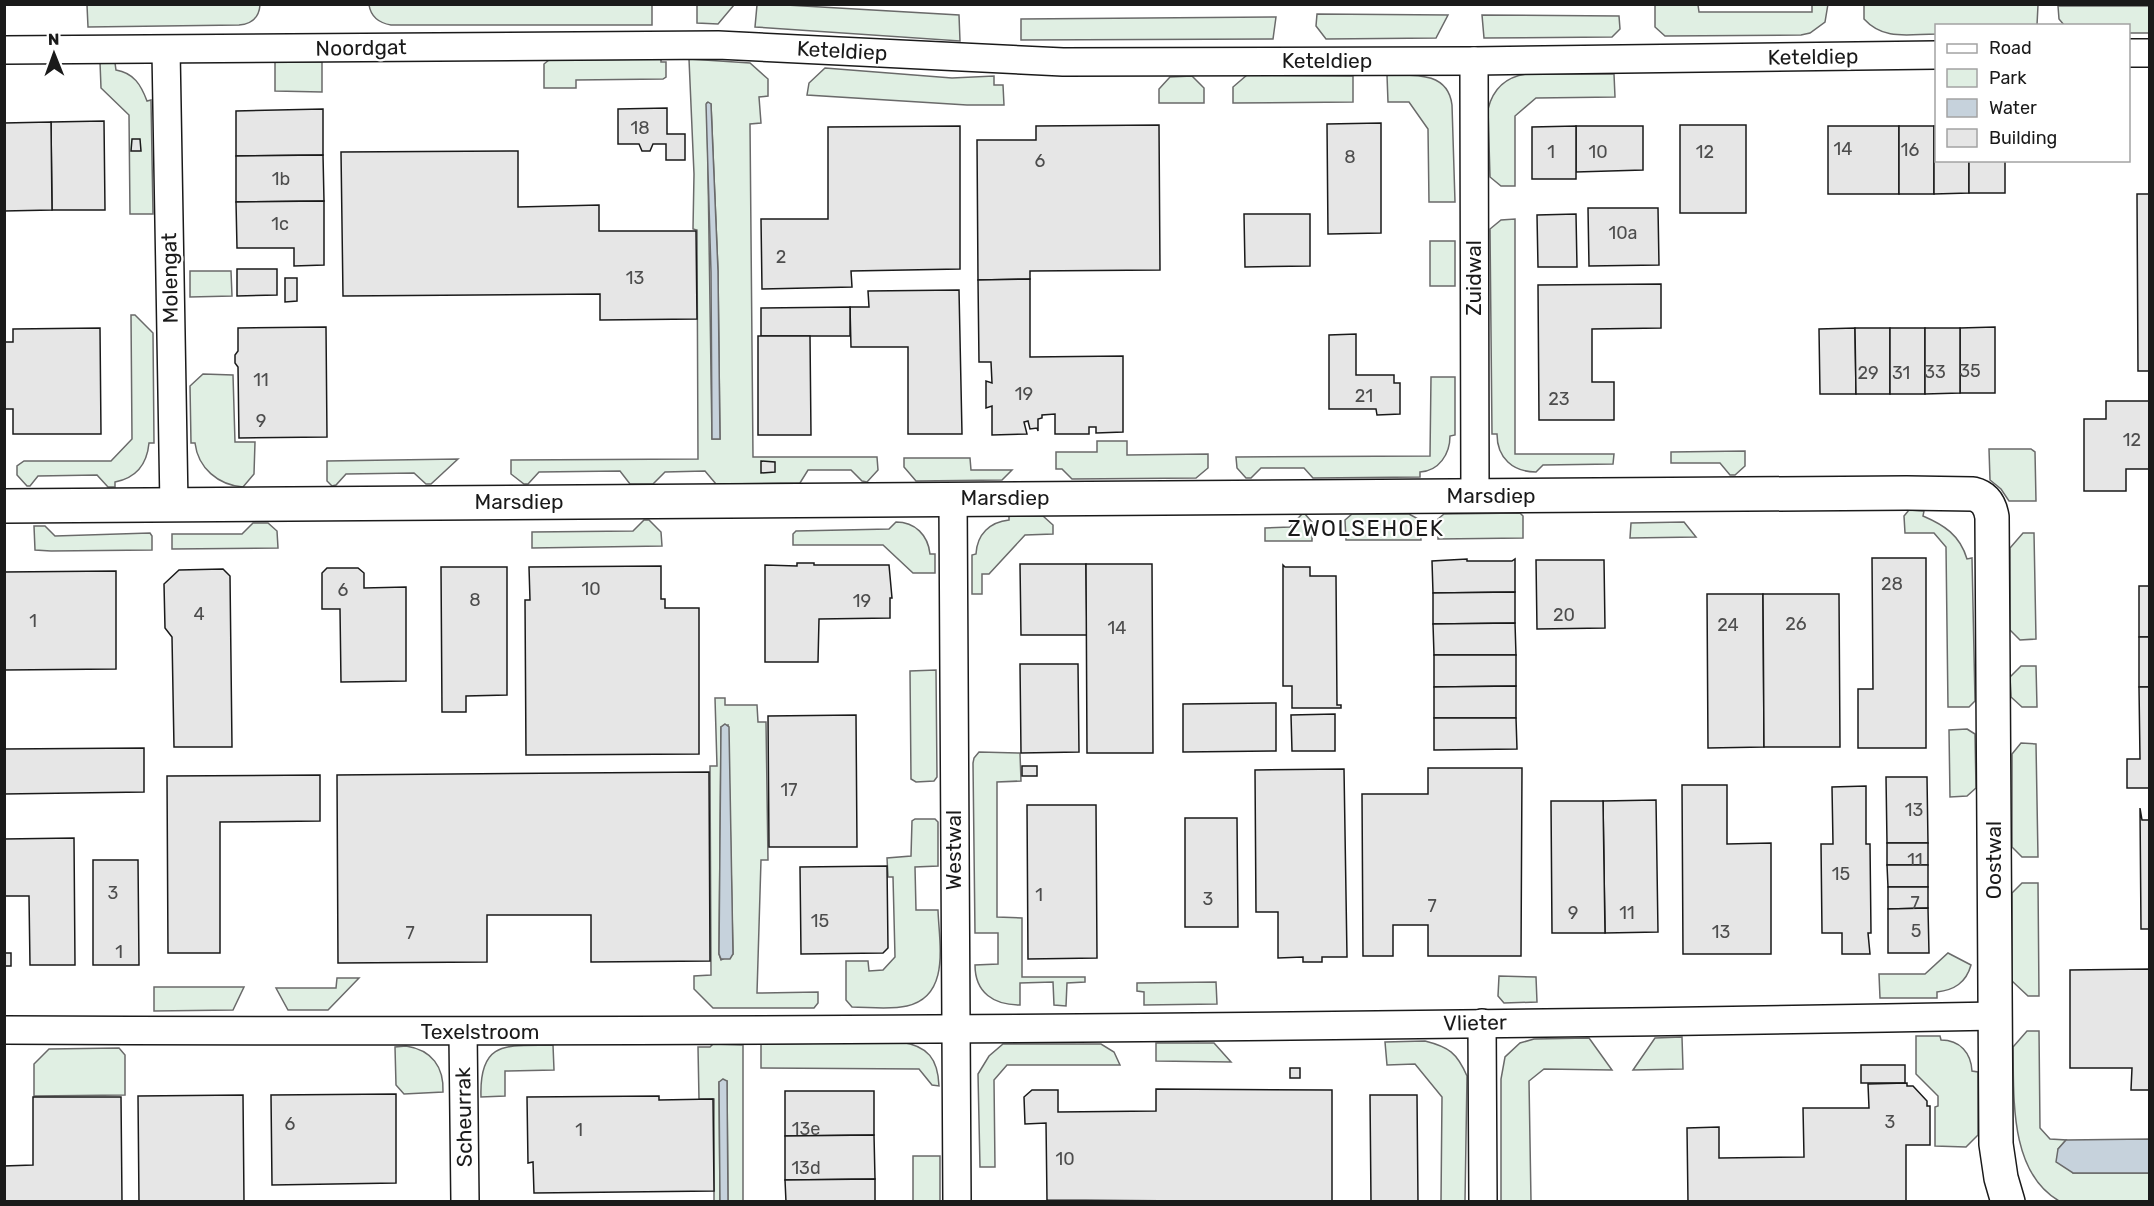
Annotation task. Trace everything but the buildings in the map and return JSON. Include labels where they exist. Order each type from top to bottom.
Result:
[{"type":"street","name":"Noordgat","points":[[4,51],[718,45]]},
{"type":"street","name":"Keteldiep","points":[[718,45],[1063,62],[1473,61],[1935,55]]},
{"type":"street","name":"Molengat","points":[[166,51],[174,505]]},
{"type":"street","points":[[2130,53],[2150,53]]},
{"type":"street","name":"Zuidwal","points":[[1473,61],[1475,496]]},
{"type":"street","name":"Marsdiep","points":[[4,506],[1973,494],[1981,496],[1987,502],[1991,508],[1992,517]]},
{"type":"street","name":"Westwal","points":[[953,499],[957,1202]]},
{"type":"street","name":"Oostwal","points":[[1992,517],[1996,1144],[2001,1178],[2008,1202]]},
{"type":"street","name":"Vlieter","points":[[955,1029],[1996,1016]]},
{"type":"street","points":[[1482,1023],[1483,1202]]},
{"type":"street","name":"Texelstroom","points":[[4,1030],[463,1032],[955,1029]]},
{"type":"street","name":"Scheurrak","points":[[463,1032],[465,1202]]},
{"type":"green space","points":[[697,4],[734,5],[718,24],[697,23]]},
{"type":"green space","points":[[1828,4],[1825,22],[1810,33],[1801,35],[1665,36],[1655,27],[1655,5],[1698,5],[1699,12],[1812,12],[1812,5]]},
{"type":"green space","points":[[87,5],[260,5],[254,20],[239,25],[88,27]]},
{"type":"green space","points":[[369,5],[652,5],[652,25],[391,25],[376,19]]},
{"type":"green space","points":[[757,5],[959,15],[960,41],[755,27]]},
{"type":"green space","points":[[1864,5],[2038,5],[2037,24],[1935,24],[1935,34],[1897,35],[1880,31],[1864,19]]},
{"type":"green space","points":[[2058,6],[2149,6],[2149,33],[2130,33],[2130,24],[2063,24],[2059,19]]},
{"type":"green space","points":[[1317,14],[1448,15],[1436,38],[1326,39],[1316,26]]},
{"type":"green space","points":[[1482,15],[1619,16],[1620,29],[1612,37],[1484,38]]},
{"type":"green space","points":[[1276,17],[1273,39],[1021,40],[1021,19]]},
{"type":"green space","points":[[661,59],[661,62],[666,62],[666,77],[663,79],[576,80],[576,88],[544,88],[544,64],[549,60]]},
{"type":"green space","points":[[689,59],[750,63],[768,79],[768,96],[759,97],[761,123],[750,124],[753,457],[877,457],[878,470],[867,482],[862,481],[851,470],[808,470],[800,483],[716,484],[705,471],[665,472],[653,484],[630,484],[620,471],[539,472],[528,484],[524,484],[511,474],[511,460],[698,459],[697,230],[693,229],[694,174]],"holes":[[[707,103],[711,104],[718,271],[720,439],[712,439]]]},
{"type":"green space","points":[[100,62],[115,63],[116,70],[132,77],[147,101],[151,100],[153,214],[130,214],[129,115],[101,88]]},
{"type":"green space","points":[[275,62],[322,62],[322,92],[275,91]]},
{"type":"green space","points":[[825,68],[952,78],[994,76],[994,85],[1003,85],[1004,105],[967,105],[807,95],[809,83]]},
{"type":"green space","points":[[1526,74],[1614,74],[1615,97],[1536,98],[1515,116],[1515,186],[1501,186],[1490,177],[1488,109],[1501,85],[1512,78]]},
{"type":"green space","points":[[1247,75],[1353,76],[1353,102],[1233,103],[1233,87]]},
{"type":"green space","points":[[1387,75],[1428,77],[1444,86],[1449,94],[1452,105],[1455,202],[1429,202],[1428,129],[1409,102],[1388,102]]},
{"type":"green space","points":[[1192,76],[1204,88],[1204,103],[1159,103],[1159,89],[1170,77]]},
{"type":"green space","points":[[1515,219],[1515,454],[1614,454],[1613,464],[1543,465],[1536,472],[1528,471],[1514,466],[1503,457],[1497,434],[1492,434],[1490,229],[1501,220]]},
{"type":"green space","points":[[1430,241],[1455,241],[1455,286],[1430,286]]},
{"type":"green space","points":[[190,271],[231,271],[232,296],[190,297]]},
{"type":"green space","points":[[131,315],[135,315],[153,333],[154,443],[149,443],[143,464],[129,477],[115,482],[115,487],[108,487],[97,475],[38,476],[30,486],[27,486],[17,475],[17,466],[24,461],[111,461],[132,439]]},
{"type":"green space","points":[[203,374],[233,375],[235,442],[255,442],[254,474],[243,487],[225,483],[211,474],[200,460],[195,443],[191,443],[190,386]]},
{"type":"green space","points":[[1431,377],[1455,377],[1455,435],[1450,436],[1446,455],[1438,465],[1420,472],[1420,477],[1313,478],[1304,468],[1261,468],[1251,478],[1246,478],[1237,468],[1236,457],[1430,456]]},
{"type":"green space","points":[[1097,441],[1127,441],[1127,455],[1208,454],[1208,468],[1196,478],[1072,479],[1062,469],[1056,469],[1056,452],[1097,452]]},
{"type":"green space","points":[[1989,449],[2031,449],[2035,452],[2036,501],[2009,501],[2001,489],[1990,480]]},
{"type":"green space","points":[[1745,451],[1745,466],[1735,475],[1730,475],[1720,463],[1671,463],[1671,452]]},
{"type":"green space","points":[[904,458],[970,458],[971,470],[1012,470],[1002,480],[916,481],[904,467]]},
{"type":"green space","points":[[458,459],[431,484],[426,484],[414,473],[346,474],[336,485],[332,486],[327,481],[327,461]]},
{"type":"green space","points":[[1909,510],[1924,511],[1923,516],[1938,523],[1956,537],[1967,559],[1972,558],[1975,701],[1969,707],[1948,707],[1946,547],[1934,533],[1905,533],[1904,516]]},
{"type":"green space","points":[[1520,513],[1523,516],[1523,538],[1438,539],[1438,519],[1444,514]]},
{"type":"green space","points":[[1302,514],[1305,514],[1312,522],[1312,541],[1265,541],[1265,528],[1290,527]]},
{"type":"green space","points":[[1352,514],[1409,514],[1420,520],[1421,540],[1346,540],[1345,520]]},
{"type":"green space","points":[[1009,516],[1043,516],[1053,525],[1053,534],[1025,535],[989,574],[982,574],[982,594],[972,594],[972,555],[976,554],[979,541],[986,530],[996,523],[1009,520]]},
{"type":"green space","points":[[644,520],[649,520],[661,532],[662,546],[532,548],[532,532],[633,531]]},
{"type":"green space","points":[[896,522],[915,527],[927,541],[930,554],[935,554],[935,573],[913,573],[883,545],[793,545],[793,534],[796,531],[889,529]]},
{"type":"green space","points":[[1684,522],[1696,537],[1630,538],[1631,523]]},
{"type":"green space","points":[[253,523],[268,523],[277,531],[278,548],[172,549],[172,534],[242,534]]},
{"type":"green space","points":[[34,526],[45,526],[55,536],[150,533],[152,550],[35,550]]},
{"type":"green space","points":[[2023,533],[2034,533],[2036,639],[2020,640],[2010,630],[2010,548]]},
{"type":"green space","points":[[2021,666],[2036,666],[2037,707],[2022,707],[2011,697],[2010,677]]},
{"type":"green space","points":[[936,670],[937,777],[934,781],[916,782],[911,779],[910,671]]},
{"type":"green space","points":[[715,698],[725,698],[725,705],[757,705],[758,722],[766,722],[768,860],[761,860],[757,993],[818,992],[818,1003],[814,1008],[713,1008],[694,989],[694,976],[711,975],[710,766],[717,766]],"holes":[[[728,725],[733,954],[721,960],[719,954],[721,727]]]},
{"type":"green space","points":[[1967,729],[1975,734],[1976,788],[1967,796],[1950,797],[1949,730]]},
{"type":"green space","points":[[2021,743],[2036,744],[2038,857],[2022,857],[2012,847],[2012,754]]},
{"type":"green space","points":[[979,752],[1020,753],[1021,781],[997,782],[997,917],[1022,918],[1022,977],[1085,977],[1085,982],[1067,983],[1066,1006],[1054,1005],[1053,982],[1020,983],[1020,1005],[994,1000],[982,990],[978,983],[975,965],[998,964],[998,933],[975,933],[973,763]]},
{"type":"green space","points":[[935,819],[938,822],[938,866],[915,867],[916,910],[938,910],[940,952],[936,980],[931,991],[921,1000],[907,1006],[852,1007],[846,1000],[846,961],[868,961],[869,971],[883,970],[895,957],[893,877],[888,877],[887,858],[911,856],[912,821]]},
{"type":"green space","points":[[2022,883],[2038,883],[2039,996],[2028,996],[2012,981],[2012,893]]},
{"type":"green space","points":[[1948,953],[1971,965],[1963,981],[1949,989],[1937,992],[1937,998],[1880,998],[1879,974],[1925,974]]},
{"type":"green space","points":[[1499,976],[1536,977],[1537,1002],[1504,1003],[1498,996]]},
{"type":"green space","points":[[337,978],[359,978],[328,1010],[288,1010],[276,988],[336,988]]},
{"type":"green space","points":[[1216,982],[1217,1004],[1144,1005],[1144,992],[1137,991],[1137,983]]},
{"type":"green space","points":[[154,987],[244,987],[233,1010],[154,1011]]},
{"type":"green space","points":[[2027,1031],[2039,1031],[2040,1128],[2050,1139],[2066,1140],[2058,1149],[2073,1173],[2149,1173],[2149,1201],[2059,1201],[2043,1188],[2031,1172],[2018,1132],[2014,1088],[2013,1047]]},
{"type":"green space","points":[[1916,1036],[1940,1036],[1941,1040],[1954,1042],[1967,1053],[1972,1071],[1978,1072],[1978,1135],[1966,1147],[1935,1146],[1935,1107],[1938,1106],[1938,1096],[1916,1074]]},
{"type":"green space","points":[[1682,1037],[1683,1069],[1633,1070],[1655,1038]]},
{"type":"green space","points":[[1589,1038],[1612,1070],[1544,1069],[1529,1081],[1531,1201],[1501,1201],[1501,1079],[1505,1057],[1520,1043],[1534,1039]]},
{"type":"green space","points":[[1425,1041],[1440,1046],[1456,1056],[1467,1076],[1465,1201],[1441,1201],[1442,1097],[1415,1064],[1387,1065],[1385,1042]]},
{"type":"green space","points":[[901,1042],[918,1047],[930,1055],[934,1061],[939,1086],[932,1085],[919,1069],[761,1068],[761,1044]]},
{"type":"green space","points":[[1156,1043],[1214,1043],[1231,1062],[1156,1061]]},
{"type":"green space","points":[[713,1044],[743,1045],[743,1201],[728,1201],[727,1081],[719,1082],[720,1201],[714,1201],[714,1099],[699,1099],[698,1047],[710,1047]]},
{"type":"green space","points":[[1003,1044],[1101,1044],[1114,1052],[1120,1065],[1007,1065],[994,1080],[995,1167],[980,1167],[978,1074],[989,1056]]},
{"type":"green space","points":[[522,1045],[553,1045],[554,1070],[505,1071],[505,1096],[481,1097],[485,1065],[491,1055],[499,1050]]},
{"type":"green space","points":[[406,1046],[423,1051],[435,1061],[441,1075],[443,1092],[404,1094],[396,1085],[395,1047]]},
{"type":"green space","points":[[119,1048],[125,1055],[125,1095],[34,1096],[34,1064],[49,1049]]},
{"type":"green space","points":[[913,1156],[940,1156],[940,1201],[913,1201]]},
{"type":"water","points":[[708,102],[711,104],[718,271],[720,439],[712,439],[711,272],[706,104]]},
{"type":"water","points":[[725,724],[729,727],[733,954],[730,959],[721,959],[719,954],[721,727]]},
{"type":"water","points":[[723,1079],[727,1081],[728,1202],[720,1201],[719,1082]]},
{"type":"water","points":[[2149,1139],[2149,1173],[2073,1173],[2056,1162],[2058,1149],[2066,1140]]},
{"type":"district","name":"ZWOLSEHOEK","points":[[1366,528]]}]
